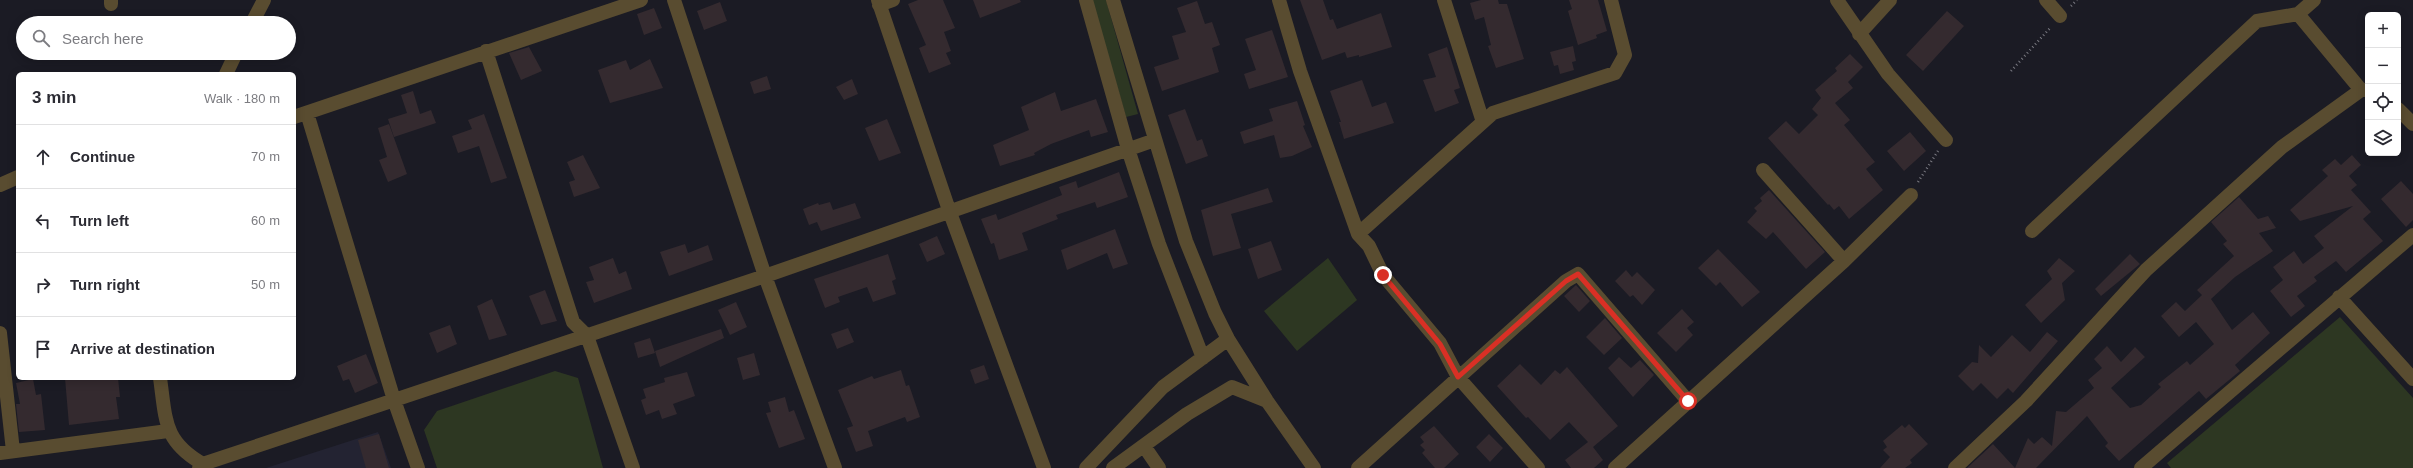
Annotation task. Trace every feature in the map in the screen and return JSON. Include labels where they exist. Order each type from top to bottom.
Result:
[{"type":"street","points":[[256,16],[264,0]]},
{"type":"street","points":[[418,468],[394,400],[300,115],[486,51],[641,0]]},
{"type":"street","points":[[674,0],[766,276],[835,468]]},
{"type":"street","points":[[893,0],[878,2],[949,210],[1044,468]]},
{"type":"street","points":[[1086,0],[1128,149],[1159,244],[1203,358]]},
{"type":"street","points":[[1114,0],[1186,241],[1228,339],[1267,401],[1314,468]]},
{"type":"street","points":[[1279,0],[1300,71],[1358,234],[1369,246],[1383,275],[1440,344],[1458,377],[1538,468]]},
{"type":"street","points":[[1444,0],[1483,122]]},
{"type":"street","points":[[1358,234],[1493,113],[1615,73],[1625,55],[1611,0]]},
{"type":"street","points":[[1837,0],[1888,74],[1946,140]]},
{"type":"street","points":[[1859,34],[1890,0]]},
{"type":"street","points":[[2046,0],[2060,16]]},
{"type":"street","points":[[2032,231],[2257,21],[2298,14],[2314,0]]},
{"type":"street","points":[[1955,468],[2026,401],[2146,270],[2282,147],[2364,90],[2298,14]]},
{"type":"street","points":[[486,51],[573,322],[587,336],[633,468]]},
{"type":"street","points":[[227,72],[233,60]]},
{"type":"street","points":[[2401,112],[2413,124]]},
{"type":"street","points":[[160,380],[168,431],[178,445],[201,466],[766,276],[949,210],[1155,140]]},
{"type":"street","points":[[1763,170],[1844,261]]},
{"type":"street","points":[[0,185],[16,178]]},
{"type":"street","points":[[1615,468],[1844,261],[1910,194]]},
{"type":"street","points":[[2143,467],[2339,297],[2413,235]]},
{"type":"street","points":[[1358,468],[1566,281],[1578,274],[1688,401]]},
{"type":"street","points":[[2339,297],[2413,380]]},
{"type":"street","points":[[0,334],[7,452],[168,431]]},
{"type":"street","points":[[1086,468],[1163,387],[1228,339]]},
{"type":"street","points":[[1112,468],[1187,414],[1232,387],[1267,401]]},
{"type":"street","points":[[1144,446],[1159,468]]},
{"type":"path","points":[[2011,71],[2060,16],[2077,0]]},
{"type":"path","points":[[1910,194],[1946,140]]},
{"type":"shaded area","points":[[378,432],[391,468],[266,468]]},
{"type":"green space","points":[[1092,0],[1106,0],[1138,114],[1126,117]]},
{"type":"green space","points":[[1328,258],[1357,300],[1297,351],[1264,311]]},
{"type":"green space","points":[[2340,317],[2413,398],[2413,468],[2171,468],[2167,463]]},
{"type":"green space","points":[[555,371],[578,378],[603,468],[437,468],[424,430],[437,411]]},
{"type":"building","points":[[918,0],[943,0],[955,28],[944,32],[951,51],[946,53],[951,64],[929,73],[919,48],[926,45],[908,4]]},
{"type":"building","points":[[973,0],[1020,0],[1021,2],[980,18]]},
{"type":"building","points":[[1300,0],[1323,0],[1330,20],[1333,19],[1337,29],[1381,13],[1392,47],[1359,57],[1359,55],[1347,58],[1345,52],[1322,60]]},
{"type":"building","points":[[1481,0],[1498,0],[1499,4],[1507,4],[1524,59],[1496,68],[1488,46],[1491,45],[1484,17],[1475,20],[1470,3]]},
{"type":"building","points":[[1569,0],[1598,0],[1607,31],[1596,35],[1597,38],[1578,45],[1568,11],[1572,9]]},
{"type":"building","points":[[1197,1],[1205,24],[1212,22],[1220,45],[1212,48],[1219,72],[1162,91],[1154,67],[1179,59],[1172,36],[1186,32],[1177,8]]},
{"type":"building","points":[[720,2],[727,21],[704,30],[697,11]]},
{"type":"building","points":[[654,8],[662,28],[644,35],[637,14]]},
{"type":"building","points":[[1947,11],[1964,26],[1923,71],[1906,55]]},
{"type":"building","points":[[1272,30],[1288,77],[1249,89],[1244,74],[1256,70],[1245,39]]},
{"type":"building","points":[[1573,46],[1576,61],[1572,62],[1574,70],[1560,74],[1558,65],[1554,66],[1550,52]]},
{"type":"building","points":[[529,47],[542,71],[521,80],[509,53]]},
{"type":"building","points":[[1447,47],[1460,88],[1454,90],[1459,103],[1435,112],[1423,80],[1436,77],[1428,54]]},
{"type":"building","points":[[1850,54],[1863,67],[1848,82],[1853,88],[1835,103],[1850,120],[1844,125],[1875,162],[1866,169],[1883,190],[1849,219],[1839,206],[1834,210],[1829,204],[1828,205],[1768,138],[1786,121],[1799,134],[1818,115],[1812,109],[1821,98],[1815,90],[1837,71],[1835,68]]},
{"type":"building","points":[[650,59],[663,88],[610,103],[598,70],[626,60],[630,70]]},
{"type":"building","points":[[767,76],[771,89],[754,94],[750,82]]},
{"type":"building","points":[[852,79],[858,94],[844,100],[836,87]]},
{"type":"building","points":[[1362,80],[1372,107],[1386,102],[1394,123],[1344,139],[1339,122],[1341,122],[1330,91]]},
{"type":"building","points":[[413,91],[420,114],[431,110],[436,123],[394,137],[388,119],[407,113],[401,95]]},
{"type":"building","points":[[1055,92],[1061,111],[1096,99],[1108,132],[1091,137],[1089,130],[1051,144],[1034,153],[1035,155],[1000,166],[993,145],[1029,130],[1021,107]]},
{"type":"building","points":[[1297,101],[1305,125],[1303,126],[1312,147],[1292,156],[1280,158],[1274,135],[1244,144],[1240,132],[1273,121],[1269,109]]},
{"type":"building","points":[[1185,109],[1197,141],[1202,139],[1208,156],[1186,164],[1168,115]]},
{"type":"building","points":[[484,114],[507,178],[491,183],[479,146],[458,153],[452,136],[472,129],[468,120]]},
{"type":"building","points":[[887,119],[901,153],[879,161],[865,128]]},
{"type":"building","points":[[389,124],[407,174],[388,182],[379,160],[387,157],[378,128]]},
{"type":"building","points":[[1910,132],[1926,151],[1904,171],[1887,151]]},
{"type":"building","points":[[583,155],[600,188],[574,197],[569,182],[575,180],[567,162]]},
{"type":"building","points":[[2352,155],[2361,165],[2349,176],[2357,185],[2351,190],[2371,212],[2363,219],[2383,241],[2346,272],[2336,261],[2314,277],[2317,281],[2297,296],[2305,306],[2291,317],[2270,291],[2283,280],[2273,267],[2294,251],[2303,264],[2324,248],[2314,236],[2353,206],[2300,221],[2290,210],[2328,176],[2322,170],[2335,159],[2341,165]]},
{"type":"building","points":[[1119,172],[1128,197],[1097,208],[1095,202],[1056,215],[1058,219],[1022,233],[1028,250],[999,260],[994,243],[991,244],[981,219],[996,214],[998,220],[1062,195],[1059,187],[1076,181],[1078,188]]},
{"type":"building","points":[[2401,181],[2413,194],[2413,220],[2406,227],[2381,199]]},
{"type":"building","points":[[1268,188],[1273,202],[1231,214],[1241,248],[1213,256],[1201,210]]},
{"type":"building","points":[[1769,190],[1825,252],[1806,269],[1773,232],[1766,239],[1747,222],[1757,211],[1754,208],[1762,201],[1760,198]]},
{"type":"building","points":[[2239,197],[2258,219],[2268,216],[2276,228],[2259,233],[2273,251],[2235,277],[2211,299],[2232,330],[2253,312],[2270,333],[2235,365],[2240,371],[2206,399],[2199,391],[2119,461],[2105,446],[2108,443],[2087,416],[2036,468],[2015,468],[2028,438],[2034,444],[2042,437],[2052,446],[2056,411],[2066,412],[2094,388],[2088,380],[2102,368],[2094,359],[2107,346],[2121,362],[2135,347],[2145,357],[2111,388],[2130,408],[2141,405],[2161,387],[2158,384],[2187,361],[2190,365],[2214,344],[2196,322],[2179,337],[2161,316],[2176,302],[2185,311],[2202,295],[2197,290],[2234,256],[2223,244],[2227,241],[2211,222]]},
{"type":"building","points":[[830,202],[833,210],[855,203],[861,218],[821,231],[817,222],[809,225],[803,209],[818,203],[819,205]]},
{"type":"building","points":[[1115,229],[1128,264],[1113,269],[1107,253],[1067,270],[1061,250]]},
{"type":"building","points":[[937,236],[945,254],[927,262],[919,244]]},
{"type":"building","points":[[1271,241],[1282,270],[1258,279],[1248,249]]},
{"type":"building","points":[[685,244],[688,253],[708,245],[713,260],[669,276],[660,252]]},
{"type":"building","points":[[1718,249],[1760,292],[1742,307],[1720,282],[1716,286],[1698,268]]},
{"type":"building","points":[[888,254],[896,279],[892,281],[896,294],[873,302],[867,287],[838,297],[840,302],[825,308],[814,279]]},
{"type":"building","points":[[2130,254],[2140,264],[2101,296],[2095,289]]},
{"type":"building","points":[[613,258],[619,274],[626,271],[632,289],[594,303],[586,282],[594,280],[589,267]]},
{"type":"building","points":[[2059,258],[2075,271],[2062,283],[2065,300],[2041,323],[2025,305],[2052,279],[2047,271]]},
{"type":"building","points":[[1626,270],[1632,277],[1637,272],[1655,290],[1642,305],[1633,295],[1630,297],[1615,281]]},
{"type":"building","points":[[1576,285],[1590,301],[1579,312],[1564,296]]},
{"type":"building","points":[[545,290],[557,321],[541,325],[529,296]]},
{"type":"building","points":[[492,299],[507,335],[489,340],[477,306]]},
{"type":"building","points":[[736,302],[747,327],[730,335],[718,310]]},
{"type":"building","points":[[1682,309],[1694,322],[1687,328],[1693,335],[1676,352],[1657,333]]},
{"type":"building","points":[[1605,318],[1622,338],[1604,355],[1586,337]]},
{"type":"building","points":[[450,325],[457,344],[437,353],[429,333]]},
{"type":"building","points":[[848,328],[854,342],[837,349],[831,334]]},
{"type":"building","points":[[721,329],[724,338],[660,367],[655,351]]},
{"type":"building","points":[[2047,332],[2058,341],[2013,393],[2008,388],[1997,399],[1981,383],[1973,391],[1958,376],[1972,362],[1978,363],[1979,345],[1991,357],[2012,335],[2030,352]]},
{"type":"building","points":[[650,338],[655,353],[638,358],[634,343]]},
{"type":"building","points":[[754,353],[760,375],[743,380],[737,358]]},
{"type":"building","points":[[366,354],[378,383],[355,393],[349,379],[343,381],[337,366]]},
{"type":"building","points":[[1619,357],[1631,368],[1640,360],[1654,375],[1633,397],[1608,368]]},
{"type":"building","points":[[1520,364],[1541,385],[1555,370],[1560,374],[1567,367],[1618,426],[1593,447],[1603,460],[1594,468],[1571,468],[1565,460],[1588,442],[1569,422],[1550,440],[1528,417],[1526,418],[1497,386]]},
{"type":"building","points":[[984,365],[989,379],[975,384],[970,370]]},
{"type":"building","points":[[901,370],[906,386],[909,385],[920,417],[907,422],[905,417],[868,431],[873,446],[856,452],[847,428],[853,426],[838,390],[872,376],[874,379]]},
{"type":"building","points":[[687,372],[695,396],[673,404],[677,414],[662,419],[659,410],[646,415],[641,400],[646,398],[643,389],[665,382],[664,378]]},
{"type":"building","points":[[33,380],[36,395],[41,394],[45,430],[19,432],[16,404],[20,404],[16,383]]},
{"type":"building","points":[[65,380],[118,380],[120,397],[116,397],[119,419],[69,425]]},
{"type":"building","points":[[785,397],[789,412],[794,410],[805,439],[779,448],[766,413],[771,412],[768,402]]},
{"type":"building","points":[[1909,424],[1928,444],[1910,460],[1912,463],[1905,468],[1880,468],[1890,457],[1883,450],[1887,447],[1883,441],[1902,425],[1905,428]]},
{"type":"building","points":[[1434,426],[1459,454],[1444,468],[1435,468],[1422,453],[1425,450],[1420,445],[1424,442],[1420,437]]},
{"type":"building","points":[[379,434],[389,468],[366,468],[358,440]]},
{"type":"building","points":[[1489,434],[1503,448],[1490,462],[1476,447]]},
{"type":"building","points":[[1993,444],[2015,468],[1967,468]]},
{"type":"route","points":[[1383,275],[1440,344],[1458,377],[1566,281],[1578,274],[1688,401]]}]
